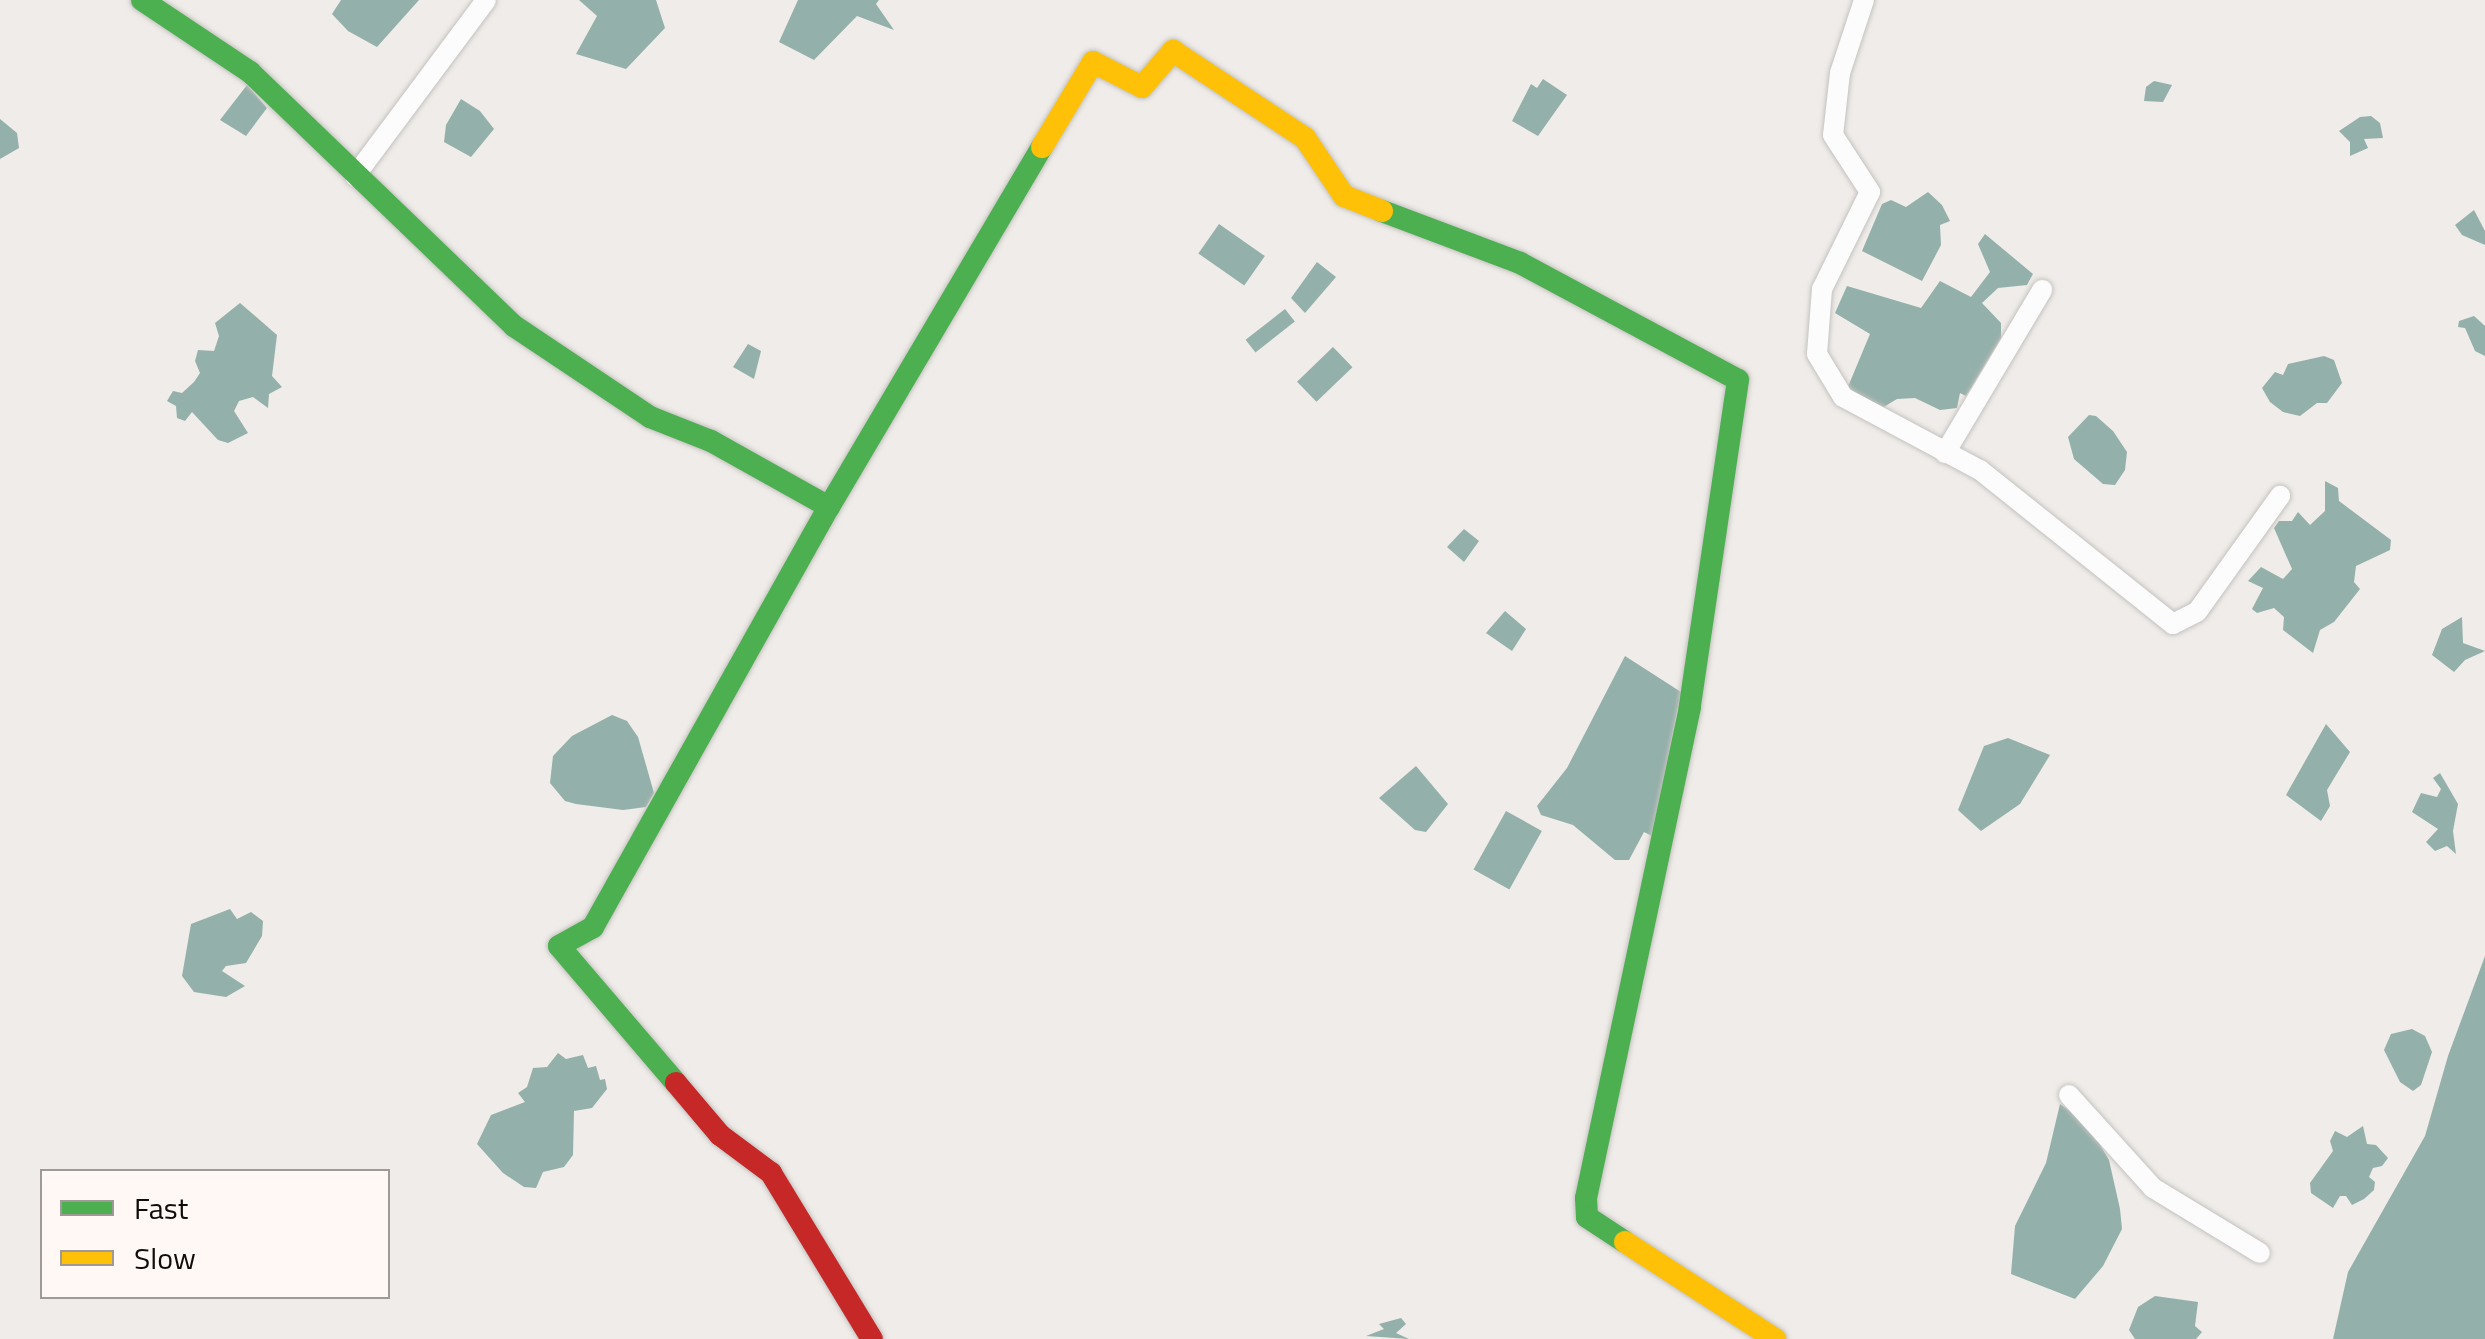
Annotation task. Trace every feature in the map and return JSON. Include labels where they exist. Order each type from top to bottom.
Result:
[{"type":"street","points":[[142,0],[250,72],[514,326],[554,356],[650,418],[712,441],[829,506]]},
{"type":"street","points":[[355,176],[486,0]]},
{"type":"street","points":[[1864,0],[1840,73],[1833,135],[1870,192],[1822,289],[1818,354],[1843,398],[1980,470],[2173,624],[2197,612],[2280,496]]},
{"type":"street","points":[[872,1339],[771,1174],[720,1135],[558,946],[593,926],[829,506],[1094,62],[1142,87],[1173,51],[1305,138],[1344,196],[1520,263],[1738,380],[1690,707],[1586,1198],[1587,1217],[1775,1339]]},
{"type":"street","points":[[1945,453],[2042,290]]},
{"type":"street","points":[[2069,1095],[2153,1188],[2260,1253]]},
{"type":"water","points":[[341,0],[419,0],[377,47],[348,31],[332,14]]},
{"type":"water","points":[[579,0],[656,0],[665,28],[626,69],[576,54],[597,16]]},
{"type":"water","points":[[798,0],[879,0],[876,4],[894,30],[857,16],[814,60],[779,42]]},
{"type":"water","points":[[1543,79],[1567,95],[1538,136],[1512,121],[1531,84],[1537,88]]},
{"type":"water","points":[[2154,81],[2172,85],[2163,102],[2144,101],[2146,87]]},
{"type":"water","points":[[247,85],[267,108],[246,136],[220,120]]},
{"type":"water","points":[[461,99],[480,111],[494,129],[471,157],[444,142],[446,125]]},
{"type":"water","points":[[2371,116],[2380,123],[2383,138],[2364,139],[2368,148],[2350,156],[2350,142],[2339,131],[2360,117]]},
{"type":"water","points":[[0,119],[17,133],[19,148],[0,159]]},
{"type":"water","points":[[1928,192],[1942,205],[1950,221],[1940,225],[1941,245],[1922,281],[1862,251],[1882,204],[1891,200],[1906,207]]},
{"type":"water","points":[[2474,210],[2485,231],[2485,245],[2462,235],[2455,225]]},
{"type":"water","points":[[1219,224],[1265,256],[1244,286],[1198,253]]},
{"type":"water","points":[[1985,234],[2033,274],[2027,285],[1998,288],[1982,303],[2001,323],[2001,338],[1966,396],[1960,393],[1957,408],[1940,410],[1915,398],[1897,399],[1882,408],[1847,389],[1870,334],[1835,313],[1847,286],[1921,308],[1940,281],[1971,297],[1990,272],[1978,244]]},
{"type":"water","points":[[1317,262],[1336,277],[1305,313],[1291,298]]},
{"type":"water","points":[[240,303],[277,335],[272,376],[282,387],[269,394],[268,408],[253,397],[239,401],[234,411],[248,433],[228,443],[218,440],[192,412],[185,421],[177,418],[176,406],[167,401],[173,391],[182,393],[194,382],[200,373],[195,361],[198,350],[214,351],[219,336],[215,323]]},
{"type":"water","points":[[1285,309],[1295,322],[1255,352],[1246,340]]},
{"type":"water","points":[[2474,316],[2485,326],[2485,356],[2475,351],[2465,328],[2458,327],[2459,321]]},
{"type":"water","points":[[748,344],[761,351],[754,379],[733,367]]},
{"type":"water","points":[[1333,347],[1352,367],[1316,402],[1297,382]]},
{"type":"water","points":[[2324,356],[2334,360],[2342,383],[2327,403],[2317,403],[2300,416],[2283,412],[2270,402],[2262,388],[2275,372],[2283,375],[2288,364]]},
{"type":"water","points":[[2089,415],[2096,416],[2113,431],[2127,452],[2125,470],[2115,485],[2103,484],[2074,459],[2068,437]]},
{"type":"water","points":[[2325,481],[2338,488],[2339,501],[2391,540],[2390,550],[2356,566],[2354,582],[2360,589],[2334,622],[2320,630],[2313,653],[2283,630],[2284,617],[2274,608],[2257,613],[2252,609],[2263,588],[2248,581],[2261,567],[2283,579],[2292,569],[2274,528],[2279,521],[2292,521],[2298,512],[2310,525],[2325,511]]},
{"type":"water","points":[[1464,529],[1479,541],[1464,562],[1447,547]]},
{"type":"water","points":[[1505,611],[1526,629],[1512,651],[1486,633]]},
{"type":"water","points":[[2462,617],[2463,643],[2485,651],[2465,660],[2454,672],[2432,655],[2442,629]]},
{"type":"water","points":[[1625,656],[1681,692],[1652,836],[1644,832],[1629,860],[1615,860],[1573,825],[1541,815],[1537,806],[1567,768]]},
{"type":"water","points":[[612,715],[627,721],[638,737],[654,793],[646,807],[623,810],[576,804],[565,801],[550,783],[553,756],[572,736]]},
{"type":"water","points":[[2326,724],[2350,752],[2327,790],[2330,806],[2321,821],[2286,795]]},
{"type":"water","points":[[2008,738],[2050,755],[2020,804],[1981,831],[1958,810],[1984,746]]},
{"type":"water","points":[[1416,766],[1448,804],[1426,832],[1415,830],[1379,798]]},
{"type":"water","points":[[2440,773],[2458,804],[2453,831],[2456,854],[2447,846],[2435,851],[2426,842],[2438,829],[2412,812],[2421,793],[2437,797],[2441,789],[2433,778]]},
{"type":"water","points":[[1506,811],[1542,831],[1509,889],[1474,870]]},
{"type":"water","points":[[230,909],[237,919],[251,912],[263,921],[262,936],[246,963],[226,966],[222,971],[245,986],[226,997],[194,992],[182,976],[191,924]]},
{"type":"water","points":[[2485,956],[2485,1339],[2333,1339],[2348,1272],[2425,1136],[2448,1056]]},
{"type":"water","points":[[2412,1029],[2425,1036],[2432,1052],[2421,1085],[2413,1091],[2400,1082],[2384,1050],[2391,1034]]},
{"type":"water","points":[[558,1053],[566,1059],[583,1055],[588,1068],[596,1066],[607,1089],[592,1108],[574,1111],[573,1155],[564,1167],[543,1172],[536,1188],[524,1187],[503,1173],[477,1144],[491,1115],[525,1102],[518,1093],[527,1087],[533,1068],[547,1067]]},
{"type":"water","points":[[2060,1104],[2088,1124],[2109,1160],[2122,1229],[2103,1266],[2075,1299],[2011,1274],[2015,1226],[2046,1163]]},
{"type":"water","points":[[2363,1126],[2367,1144],[2376,1145],[2388,1158],[2382,1166],[2373,1168],[2369,1177],[2375,1182],[2374,1190],[2352,1205],[2346,1196],[2340,1196],[2333,1208],[2311,1193],[2310,1183],[2333,1151],[2330,1141],[2335,1131],[2347,1137]]},
{"type":"water","points":[[2155,1296],[2198,1302],[2195,1326],[2202,1332],[2196,1339],[2135,1339],[2129,1330],[2138,1307]]},
{"type":"water","points":[[1401,1318],[1406,1324],[1396,1333],[1409,1339],[1366,1336],[1384,1329],[1379,1324]]},
{"type":"traffic: fast","points":[[142,0],[250,72],[514,326],[650,417],[711,441],[829,507],[1042,147]]},
{"type":"traffic: fast","points":[[1382,211],[1520,263],[1738,380],[1690,707],[1586,1198],[1587,1217],[1625,1242]]},
{"type":"traffic: fast","points":[[676,1083],[559,946],[593,927],[829,507]]},
{"type":"traffic: slow","points":[[1042,147],[1093,62],[1142,87],[1173,51],[1305,138],[1344,196],[1382,211]]},
{"type":"traffic: slow","points":[[1625,1242],[1775,1339]]},
{"type":"traffic: jam","points":[[676,1083],[720,1135],[771,1173],[872,1339]]}]
